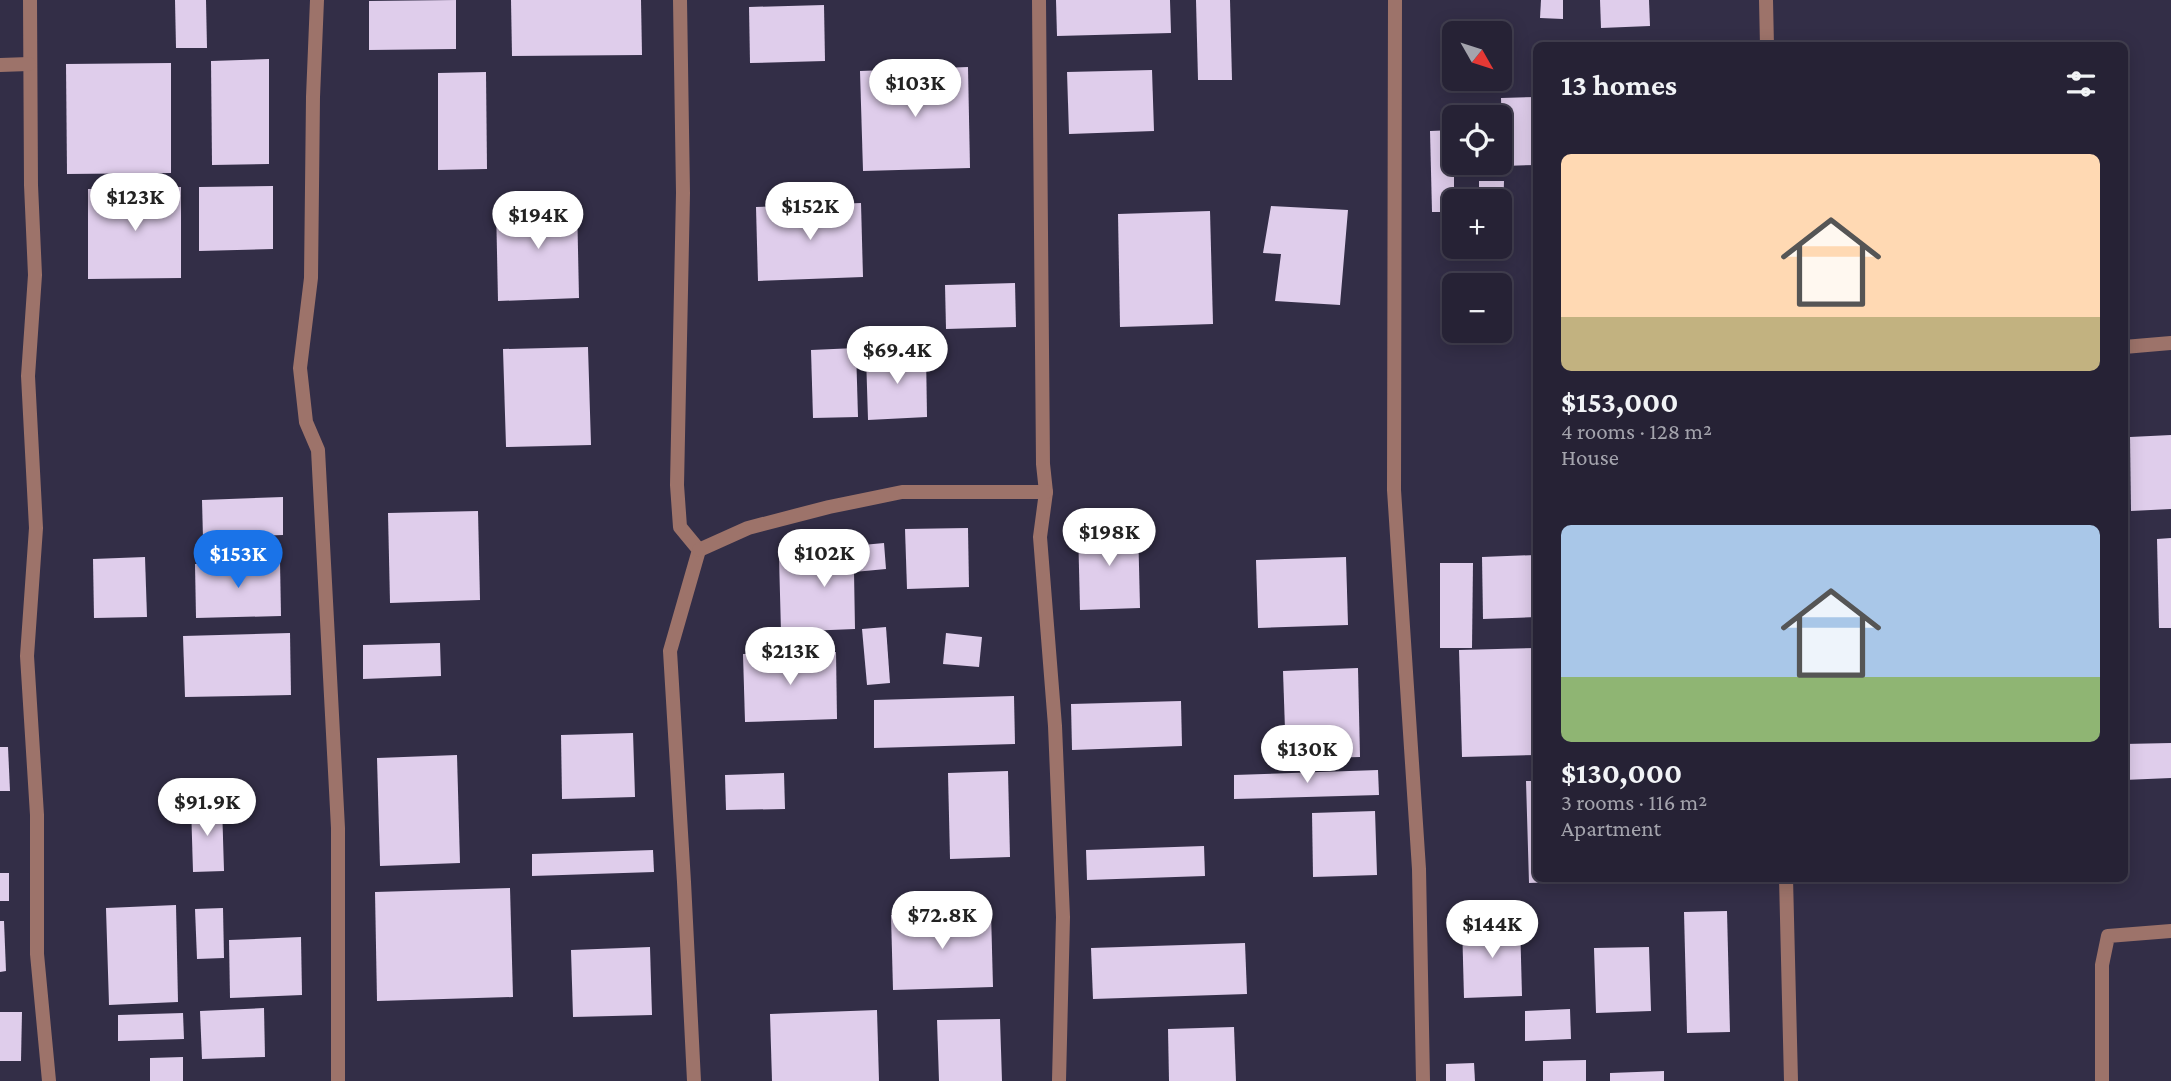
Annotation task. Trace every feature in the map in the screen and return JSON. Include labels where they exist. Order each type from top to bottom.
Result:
[{"type":"street","points":[[30,0],[31,185],[35,275],[28,376],[36,528],[27,656],[37,815],[37,954],[49,1081]]},
{"type":"street","points":[[317,0],[311,278],[300,368],[306,422],[318,450],[338,828],[338,1081]]},
{"type":"street","points":[[680,0],[682,193],[677,485],[680,527],[699,550]]},
{"type":"street","points":[[1039,0],[1043,464],[1046,492],[1040,537],[1055,726],[1063,917],[1059,1081]]},
{"type":"street","points":[[1395,0],[1394,490],[1419,869],[1423,1081]]},
{"type":"street","points":[[1766,0],[1767,42]]},
{"type":"street","points":[[0,65],[30,64]]},
{"type":"street","points":[[2128,347],[2171,343]]},
{"type":"street","points":[[694,1081],[670,651],[699,550],[748,528],[902,492],[1046,492]]},
{"type":"street","points":[[1786,882],[1791,1081]]},
{"type":"street","points":[[2102,1081],[2102,965],[2108,936],[2171,931]]},
{"type":"building","points":[[175,0],[206,0],[207,48],[176,48]]},
{"type":"building","points":[[456,0],[456,49],[369,50],[369,1]]},
{"type":"building","points":[[511,0],[641,0],[642,55],[512,56]]},
{"type":"building","points":[[1056,0],[1170,0],[1171,33],[1057,36]]},
{"type":"building","points":[[1196,0],[1230,0],[1232,80],[1198,80]]},
{"type":"building","points":[[1541,0],[1563,0],[1563,19],[1540,18]]},
{"type":"building","points":[[1600,0],[1649,0],[1650,26],[1601,28]]},
{"type":"building","points":[[824,5],[825,61],[750,63],[749,7]]},
{"type":"building","points":[[269,59],[269,164],[212,165],[211,61]]},
{"type":"building","points":[[171,63],[171,173],[67,174],[66,64]]},
{"type":"building","points":[[968,67],[970,168],[863,171],[860,71]]},
{"type":"building","points":[[1152,70],[1154,131],[1069,134],[1067,72]]},
{"type":"building","points":[[486,72],[487,169],[438,170],[438,73]]},
{"type":"building","points":[[1533,97],[1533,165],[1512,166],[1512,105],[1501,105],[1501,98]]},
{"type":"building","points":[[1442,130],[1442,175],[1454,175],[1454,189],[1442,189],[1442,212],[1432,212],[1430,131]]},
{"type":"building","points":[[1479,181],[1504,181],[1504,189],[1479,189]]},
{"type":"building","points":[[273,186],[273,249],[199,251],[199,187]]},
{"type":"building","points":[[181,187],[181,278],[88,279],[88,189]]},
{"type":"building","points":[[577,201],[579,298],[498,301],[496,204]]},
{"type":"building","points":[[861,203],[863,277],[758,281],[756,207]]},
{"type":"building","points":[[1271,206],[1348,210],[1340,305],[1275,301],[1281,254],[1263,253]]},
{"type":"building","points":[[1210,211],[1213,324],[1120,327],[1118,214]]},
{"type":"building","points":[[1015,283],[1016,327],[946,329],[945,285]]},
{"type":"building","points":[[588,347],[591,445],[506,447],[503,349]]},
{"type":"building","points":[[856,348],[858,417],[813,418],[811,350]]},
{"type":"building","points":[[926,353],[927,417],[868,420],[866,355]]},
{"type":"building","points":[[2171,435],[2171,509],[2131,511],[2130,437]]},
{"type":"building","points":[[283,497],[283,535],[203,538],[202,500]]},
{"type":"building","points":[[478,511],[480,600],[390,603],[388,513]]},
{"type":"building","points":[[1138,525],[1140,608],[1080,610],[1078,527]]},
{"type":"building","points":[[968,528],[969,587],[907,589],[905,529]]},
{"type":"building","points":[[2171,538],[2171,628],[2159,628],[2157,539]]},
{"type":"building","points":[[884,543],[886,569],[854,572],[855,629],[781,632],[779,557],[853,555],[852,546]]},
{"type":"building","points":[[1533,555],[1533,617],[1483,619],[1482,557]]},
{"type":"building","points":[[145,557],[147,617],[94,618],[93,559]]},
{"type":"building","points":[[1346,557],[1348,625],[1258,628],[1256,560]]},
{"type":"building","points":[[280,561],[281,616],[196,618],[195,564]]},
{"type":"building","points":[[1440,563],[1473,563],[1472,648],[1440,648]]},
{"type":"building","points":[[886,627],[890,683],[867,685],[862,629]]},
{"type":"building","points":[[290,633],[291,695],[185,697],[183,636]]},
{"type":"building","points":[[946,633],[982,637],[979,667],[943,664]]},
{"type":"building","points":[[440,643],[441,676],[363,679],[363,645]]},
{"type":"building","points":[[1533,648],[1533,755],[1462,757],[1459,650]]},
{"type":"building","points":[[836,652],[837,719],[745,722],[743,654]]},
{"type":"building","points":[[1358,668],[1360,757],[1286,759],[1283,671]]},
{"type":"building","points":[[1014,696],[1015,744],[874,748],[874,700]]},
{"type":"building","points":[[1181,701],[1182,746],[1072,750],[1071,704]]},
{"type":"building","points":[[633,733],[635,797],[562,799],[561,735]]},
{"type":"building","points":[[2171,743],[2171,778],[2128,780],[2128,744]]},
{"type":"building","points":[[0,747],[8,747],[10,791],[0,791]]},
{"type":"building","points":[[457,755],[460,863],[380,866],[377,758]]},
{"type":"building","points":[[1378,770],[1379,795],[1234,799],[1234,775]]},
{"type":"building","points":[[1008,771],[1010,857],[950,859],[948,773]]},
{"type":"building","points":[[784,773],[785,809],[726,810],[725,775]]},
{"type":"building","points":[[1526,781],[1533,781],[1533,882],[1558,882],[1529,883]]},
{"type":"building","points":[[191,805],[222,805],[224,871],[193,872]]},
{"type":"building","points":[[1375,811],[1377,875],[1313,877],[1312,813]]},
{"type":"building","points":[[1204,846],[1205,876],[1087,880],[1086,850]]},
{"type":"building","points":[[653,850],[654,872],[532,876],[532,854]]},
{"type":"building","points":[[0,873],[9,873],[9,901],[0,901]]},
{"type":"building","points":[[510,888],[513,997],[377,1001],[375,892]]},
{"type":"building","points":[[176,905],[178,1002],[109,1005],[106,908]]},
{"type":"building","points":[[223,908],[224,958],[197,959],[195,909]]},
{"type":"building","points":[[1727,911],[1730,1032],[1687,1033],[1684,912]]},
{"type":"building","points":[[991,912],[993,987],[893,990],[891,915]]},
{"type":"building","points":[[0,921],[4,921],[6,971],[0,972]]},
{"type":"building","points":[[1520,921],[1522,996],[1464,998],[1462,923]]},
{"type":"building","points":[[301,937],[302,995],[230,998],[229,940]]},
{"type":"building","points":[[1245,943],[1247,994],[1093,999],[1091,948]]},
{"type":"building","points":[[650,947],[652,1015],[573,1017],[571,950]]},
{"type":"building","points":[[1649,947],[1651,1011],[1596,1013],[1594,948]]},
{"type":"building","points":[[264,1008],[265,1057],[202,1059],[200,1011]]},
{"type":"building","points":[[1570,1009],[1571,1039],[1525,1041],[1525,1011]]},
{"type":"building","points":[[877,1010],[879,1081],[772,1081],[770,1014]]},
{"type":"building","points":[[0,1012],[22,1012],[21,1061],[0,1061]]},
{"type":"building","points":[[183,1013],[184,1039],[118,1041],[118,1015]]},
{"type":"building","points":[[1000,1019],[1002,1081],[939,1081],[937,1020]]},
{"type":"building","points":[[1234,1027],[1236,1081],[1169,1081],[1168,1029]]},
{"type":"building","points":[[183,1057],[183,1081],[150,1081],[150,1058]]},
{"type":"building","points":[[1586,1060],[1586,1081],[1543,1081],[1543,1061]]},
{"type":"building","points":[[1474,1063],[1475,1081],[1446,1081],[1446,1064]]},
{"type":"building","points":[[1664,1071],[1664,1081],[1610,1081],[1610,1073]]}]
